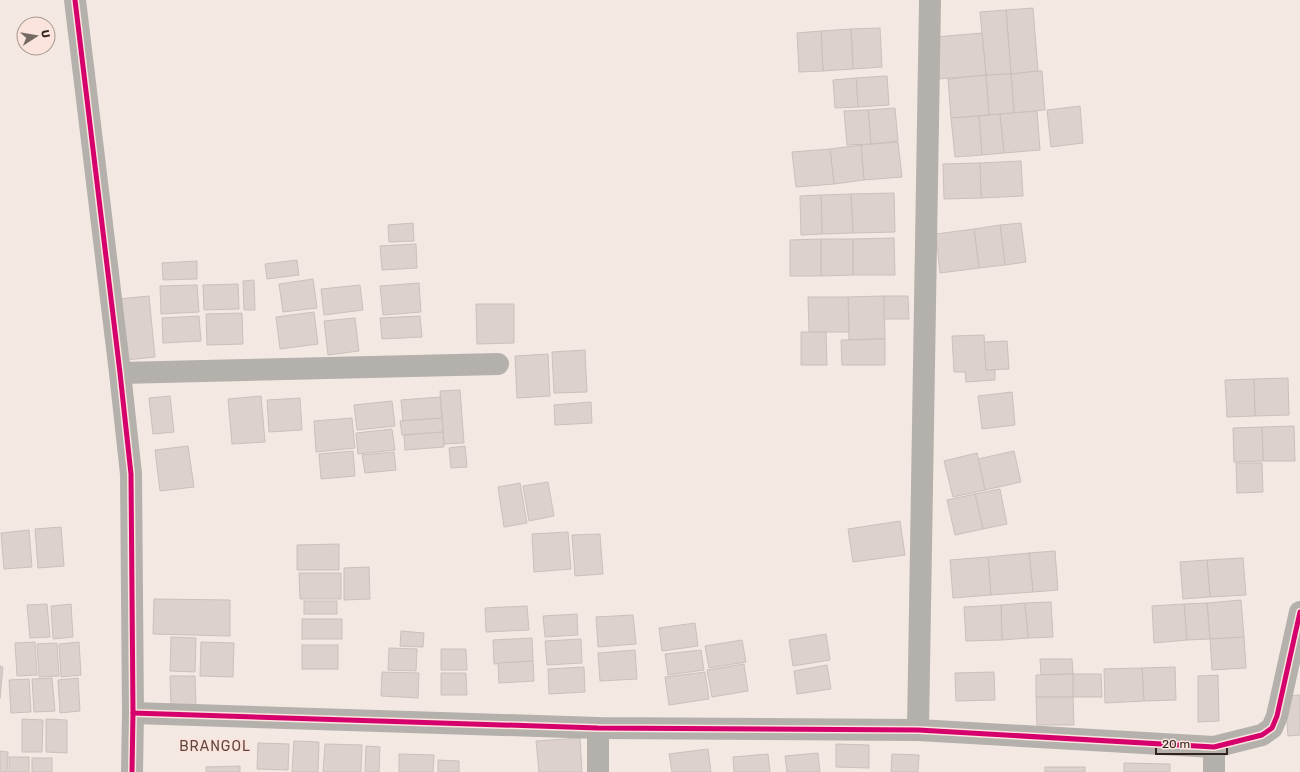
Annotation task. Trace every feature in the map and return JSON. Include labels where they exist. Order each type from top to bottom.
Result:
[{"type":"street","points":[[75,0],[131,474],[132,772]]},
{"type":"street","points":[[918,730],[930,0]]},
{"type":"street","points":[[120,373],[498,364]]},
{"type":"street","points":[[133,713],[598,728],[918,730],[1214,747],[1262,735],[1272,728],[1277,716],[1300,612]]},
{"type":"street","points":[[598,728],[598,772]]},
{"type":"street","points":[[1214,747],[1214,772]]},
{"type":"building","points":[[1033,8],[1038,71],[1011,74],[1006,10]]},
{"type":"building","points":[[1006,10],[1011,74],[986,75],[980,12]]},
{"type":"building","points":[[880,28],[882,67],[853,69],[851,29]]},
{"type":"building","points":[[851,29],[853,69],[823,71],[821,31]]},
{"type":"building","points":[[821,31],[823,71],[799,72],[797,33]]},
{"type":"building","points":[[982,33],[986,75],[939,79],[935,37]]},
{"type":"building","points":[[1042,71],[1045,110],[1014,113],[1011,74]]},
{"type":"building","points":[[1011,74],[1014,113],[989,115],[986,75]]},
{"type":"building","points":[[986,75],[989,115],[951,118],[948,79]]},
{"type":"building","points":[[887,76],[889,105],[858,107],[856,78]]},
{"type":"building","points":[[856,78],[858,107],[835,108],[833,80]]},
{"type":"building","points":[[1080,106],[1083,143],[1051,147],[1047,110]]},
{"type":"building","points":[[895,108],[898,141],[871,144],[868,110]]},
{"type":"building","points":[[868,110],[871,144],[847,145],[844,111]]},
{"type":"building","points":[[1037,111],[1040,150],[1004,153],[1000,114]]},
{"type":"building","points":[[1000,114],[1004,153],[982,155],[979,116]]},
{"type":"building","points":[[979,116],[982,155],[955,157],[951,118]]},
{"type":"building","points":[[898,142],[902,177],[864,180],[861,145]]},
{"type":"building","points":[[861,145],[864,180],[834,184],[830,149]]},
{"type":"building","points":[[830,149],[834,184],[796,187],[792,152]]},
{"type":"building","points":[[1021,161],[1023,196],[981,198],[980,163]]},
{"type":"building","points":[[980,163],[981,198],[944,199],[943,164]]},
{"type":"building","points":[[894,193],[895,232],[853,233],[851,194]]},
{"type":"building","points":[[851,194],[853,233],[822,234],[821,195]]},
{"type":"building","points":[[821,195],[822,234],[801,235],[800,196]]},
{"type":"building","points":[[413,223],[414,241],[389,242],[388,225]]},
{"type":"building","points":[[1021,223],[1026,262],[1005,265],[1000,225]]},
{"type":"building","points":[[1000,225],[1005,265],[979,268],[974,229]]},
{"type":"building","points":[[974,229],[979,268],[940,273],[936,234]]},
{"type":"building","points":[[894,238],[895,275],[853,275],[853,239]]},
{"type":"building","points":[[821,239],[853,239],[853,275],[821,276]]},
{"type":"building","points":[[821,239],[821,276],[790,276],[790,240]]},
{"type":"building","points":[[416,244],[417,268],[382,270],[380,246]]},
{"type":"building","points":[[297,260],[299,275],[267,279],[265,264]]},
{"type":"building","points":[[197,261],[197,279],[163,280],[162,263]]},
{"type":"building","points":[[313,279],[317,308],[283,312],[279,284]]},
{"type":"building","points":[[254,280],[255,310],[244,310],[243,281]]},
{"type":"building","points":[[419,283],[421,312],[383,315],[380,286]]},
{"type":"building","points":[[238,284],[239,309],[204,310],[203,285]]},
{"type":"building","points":[[197,285],[199,312],[161,314],[160,286]]},
{"type":"building","points":[[360,285],[363,310],[324,315],[321,289]]},
{"type":"building","points":[[149,296],[155,357],[126,360],[119,299]]},
{"type":"building","points":[[884,296],[885,339],[849,340],[848,297]]},
{"type":"building","points":[[884,296],[908,296],[909,319],[884,319]]},
{"type":"building","points":[[808,297],[848,297],[849,332],[809,332]]},
{"type":"building","points":[[476,304],[514,304],[514,343],[477,344]]},
{"type":"building","points":[[314,312],[318,344],[280,349],[276,317]]},
{"type":"building","points":[[242,313],[243,344],[207,345],[206,314]]},
{"type":"building","points":[[199,316],[201,341],[163,343],[162,318]]},
{"type":"building","points":[[420,316],[422,337],[382,339],[380,318]]},
{"type":"building","points":[[355,318],[359,351],[328,355],[324,321]]},
{"type":"building","points":[[801,332],[826,332],[827,365],[801,365]]},
{"type":"building","points":[[984,335],[986,370],[995,370],[995,380],[966,382],[965,372],[954,372],[952,336]]},
{"type":"building","points":[[885,339],[885,365],[842,365],[841,340]]},
{"type":"building","points":[[1007,341],[1009,369],[986,370],[984,342]]},
{"type":"building","points":[[585,350],[587,392],[554,393],[552,352]]},
{"type":"building","points":[[548,354],[550,396],[517,398],[515,356]]},
{"type":"building","points":[[1288,378],[1289,415],[1255,416],[1254,379]]},
{"type":"building","points":[[1254,379],[1255,416],[1227,417],[1225,380]]},
{"type":"building","points":[[460,390],[464,443],[444,444],[440,391]]},
{"type":"building","points":[[1012,392],[1015,425],[982,429],[978,396]]},
{"type":"building","points":[[170,396],[174,432],[153,434],[149,398]]},
{"type":"building","points":[[261,396],[265,442],[232,444],[228,399]]},
{"type":"building","points":[[440,397],[442,418],[403,421],[401,400]]},
{"type":"building","points":[[300,398],[302,430],[269,432],[267,400]]},
{"type":"building","points":[[392,401],[395,426],[357,430],[354,405]]},
{"type":"building","points":[[591,402],[592,423],[555,425],[554,405]]},
{"type":"building","points":[[352,418],[355,448],[316,452],[314,421]]},
{"type":"building","points":[[442,418],[443,432],[402,435],[400,421]]},
{"type":"building","points":[[1294,426],[1295,461],[1263,461],[1262,427]]},
{"type":"building","points":[[1262,427],[1263,461],[1234,462],[1233,428]]},
{"type":"building","points":[[392,429],[395,450],[358,454],[356,433]]},
{"type":"building","points":[[443,432],[444,447],[405,450],[404,435]]},
{"type":"building","points":[[188,446],[194,487],[160,491],[155,450]]},
{"type":"building","points":[[465,446],[467,467],[451,468],[449,448]]},
{"type":"building","points":[[353,451],[355,476],[321,479],[319,454]]},
{"type":"building","points":[[1014,451],[1021,482],[985,490],[978,459]]},
{"type":"building","points":[[394,452],[396,470],[365,473],[362,455]]},
{"type":"building","points":[[977,453],[985,490],[953,497],[944,461]]},
{"type":"building","points":[[1236,463],[1262,463],[1263,492],[1237,493]]},
{"type":"building","points":[[548,482],[554,516],[529,521],[523,486]]},
{"type":"building","points":[[520,483],[527,523],[504,527],[498,487]]},
{"type":"building","points":[[1000,489],[1007,524],[983,529],[975,494]]},
{"type":"building","points":[[975,494],[983,529],[955,535],[947,500]]},
{"type":"building","points":[[900,521],[905,555],[853,562],[848,529]]},
{"type":"building","points":[[61,527],[64,566],[38,568],[35,529]]},
{"type":"building","points":[[29,530],[32,567],[4,569],[1,533]]},
{"type":"building","points":[[568,532],[571,569],[534,572],[532,534]]},
{"type":"building","points":[[600,534],[603,574],[575,576],[572,535]]},
{"type":"building","points":[[339,544],[339,570],[297,570],[297,545]]},
{"type":"building","points":[[1055,551],[1058,590],[1033,592],[1029,553]]},
{"type":"building","points":[[1029,553],[1033,592],[991,595],[988,557]]},
{"type":"building","points":[[988,557],[991,595],[953,598],[950,560]]},
{"type":"building","points":[[1243,558],[1246,595],[1210,597],[1207,560]]},
{"type":"building","points":[[1207,560],[1210,597],[1183,599],[1180,562]]},
{"type":"building","points":[[369,567],[370,599],[344,600],[344,568]]},
{"type":"building","points":[[299,573],[341,573],[341,599],[300,599]]},
{"type":"building","points":[[154,599],[230,600],[230,636],[153,634]]},
{"type":"building","points":[[1241,600],[1244,637],[1210,639],[1207,603]]},
{"type":"building","points":[[304,601],[337,601],[337,614],[304,614]]},
{"type":"building","points":[[1051,602],[1053,637],[1028,638],[1025,603]]},
{"type":"building","points":[[1025,603],[1028,638],[1002,640],[1001,605]]},
{"type":"building","points":[[1207,603],[1210,639],[1187,640],[1184,604]]},
{"type":"building","points":[[47,604],[50,637],[30,638],[27,605]]},
{"type":"building","points":[[71,604],[73,637],[53,639],[51,606]]},
{"type":"building","points":[[1184,604],[1187,640],[1154,643],[1152,606]]},
{"type":"building","points":[[1001,605],[1002,640],[966,641],[964,607]]},
{"type":"building","points":[[527,606],[529,630],[486,632],[485,608]]},
{"type":"building","points":[[577,614],[578,635],[545,637],[543,616]]},
{"type":"building","points":[[633,615],[636,644],[598,647],[596,617]]},
{"type":"building","points":[[302,619],[342,619],[342,639],[302,639]]},
{"type":"building","points":[[695,623],[698,646],[662,651],[659,628]]},
{"type":"building","points":[[401,631],[424,633],[423,647],[400,646]]},
{"type":"building","points":[[826,634],[830,660],[793,666],[789,640]]},
{"type":"building","points":[[171,637],[196,638],[195,672],[170,671]]},
{"type":"building","points":[[1244,637],[1246,668],[1212,670],[1210,639]]},
{"type":"building","points":[[532,638],[533,661],[494,664],[493,640]]},
{"type":"building","points":[[581,639],[582,663],[547,665],[545,641]]},
{"type":"building","points":[[742,640],[746,662],[709,668],[705,646]]},
{"type":"building","points":[[35,642],[37,675],[17,676],[15,643]]},
{"type":"building","points":[[79,642],[81,675],[61,677],[59,644]]},
{"type":"building","points":[[201,642],[234,643],[233,677],[200,676]]},
{"type":"building","points":[[57,643],[59,676],[39,677],[37,644]]},
{"type":"building","points":[[302,645],[338,645],[338,669],[302,669]]},
{"type":"building","points":[[389,648],[417,649],[416,671],[388,670]]},
{"type":"building","points":[[441,649],[466,649],[467,670],[441,670]]},
{"type":"building","points":[[635,650],[637,679],[600,681],[598,653]]},
{"type":"building","points":[[701,650],[704,670],[668,675],[665,654]]},
{"type":"building","points":[[1040,659],[1072,659],[1073,674],[1041,675]]},
{"type":"building","points":[[533,661],[534,681],[499,683],[498,663]]},
{"type":"building","points":[[744,664],[748,691],[712,697],[707,670]]},
{"type":"building","points":[[827,665],[831,689],[797,694],[794,671]]},
{"type":"building","points":[[0,666],[3,667],[0,698]]},
{"type":"building","points":[[584,667],[585,692],[549,694],[548,669]]},
{"type":"building","points":[[1175,667],[1176,700],[1144,701],[1142,668]]},
{"type":"building","points":[[1142,668],[1144,701],[1105,703],[1104,669]]},
{"type":"building","points":[[382,672],[419,673],[418,698],[381,696]]},
{"type":"building","points":[[705,672],[709,699],[669,705],[665,677]]},
{"type":"building","points":[[994,672],[995,700],[956,701],[955,673]]},
{"type":"building","points":[[441,673],[466,673],[467,695],[441,695]]},
{"type":"building","points":[[1073,674],[1101,674],[1102,697],[1073,697]]},
{"type":"building","points":[[1073,674],[1073,697],[1036,697],[1036,675]]},
{"type":"building","points":[[1218,675],[1219,721],[1198,722],[1198,676]]},
{"type":"building","points":[[170,676],[195,676],[196,708],[171,708]]},
{"type":"building","points":[[52,678],[55,711],[34,712],[32,679]]},
{"type":"building","points":[[78,678],[80,711],[60,713],[58,680]]},
{"type":"building","points":[[29,679],[31,712],[11,713],[9,680]]},
{"type":"building","points":[[1300,695],[1300,735],[1288,736],[1285,696]]},
{"type":"building","points":[[1036,697],[1073,697],[1074,725],[1037,725]]},
{"type":"building","points":[[22,719],[43,720],[42,752],[22,752]]},
{"type":"building","points":[[46,719],[67,720],[67,753],[46,752]]},
{"type":"building","points":[[580,738],[582,772],[539,772],[536,741]]},
{"type":"building","points":[[294,741],[319,742],[318,772],[292,772]]},
{"type":"building","points":[[258,743],[289,744],[288,770],[257,769]]},
{"type":"building","points":[[325,744],[362,745],[361,772],[323,772]]},
{"type":"building","points":[[836,744],[869,745],[869,768],[836,767]]},
{"type":"building","points":[[366,746],[380,747],[379,772],[365,772]]},
{"type":"building","points":[[708,749],[711,772],[672,772],[669,754]]},
{"type":"building","points":[[0,751],[8,752],[7,772],[0,772]]},
{"type":"building","points":[[818,753],[820,772],[787,772],[785,756]]},
{"type":"building","points":[[399,754],[434,755],[433,772],[399,772]]},
{"type":"building","points":[[768,754],[770,772],[734,772],[733,757]]},
{"type":"building","points":[[892,754],[919,755],[918,772],[891,772]]},
{"type":"building","points":[[9,757],[29,757],[29,772],[9,772]]},
{"type":"building","points":[[32,758],[52,758],[52,772],[32,772]]},
{"type":"building","points":[[438,760],[459,761],[459,772],[438,772]]},
{"type":"building","points":[[1124,763],[1170,764],[1170,772],[1124,772]]},
{"type":"building","points":[[240,766],[240,772],[206,772],[206,767]]},
{"type":"building","points":[[1045,767],[1085,767],[1085,772],[1045,772]]},
{"type":"cycle path","points":[[75,0],[131,474],[132,772]]},
{"type":"cycle path","points":[[133,713],[598,728],[918,730],[1214,747],[1262,735],[1272,728],[1277,716],[1300,612]]},
{"type":"district","name":"BRANGOL","points":[[215,746]]}]
